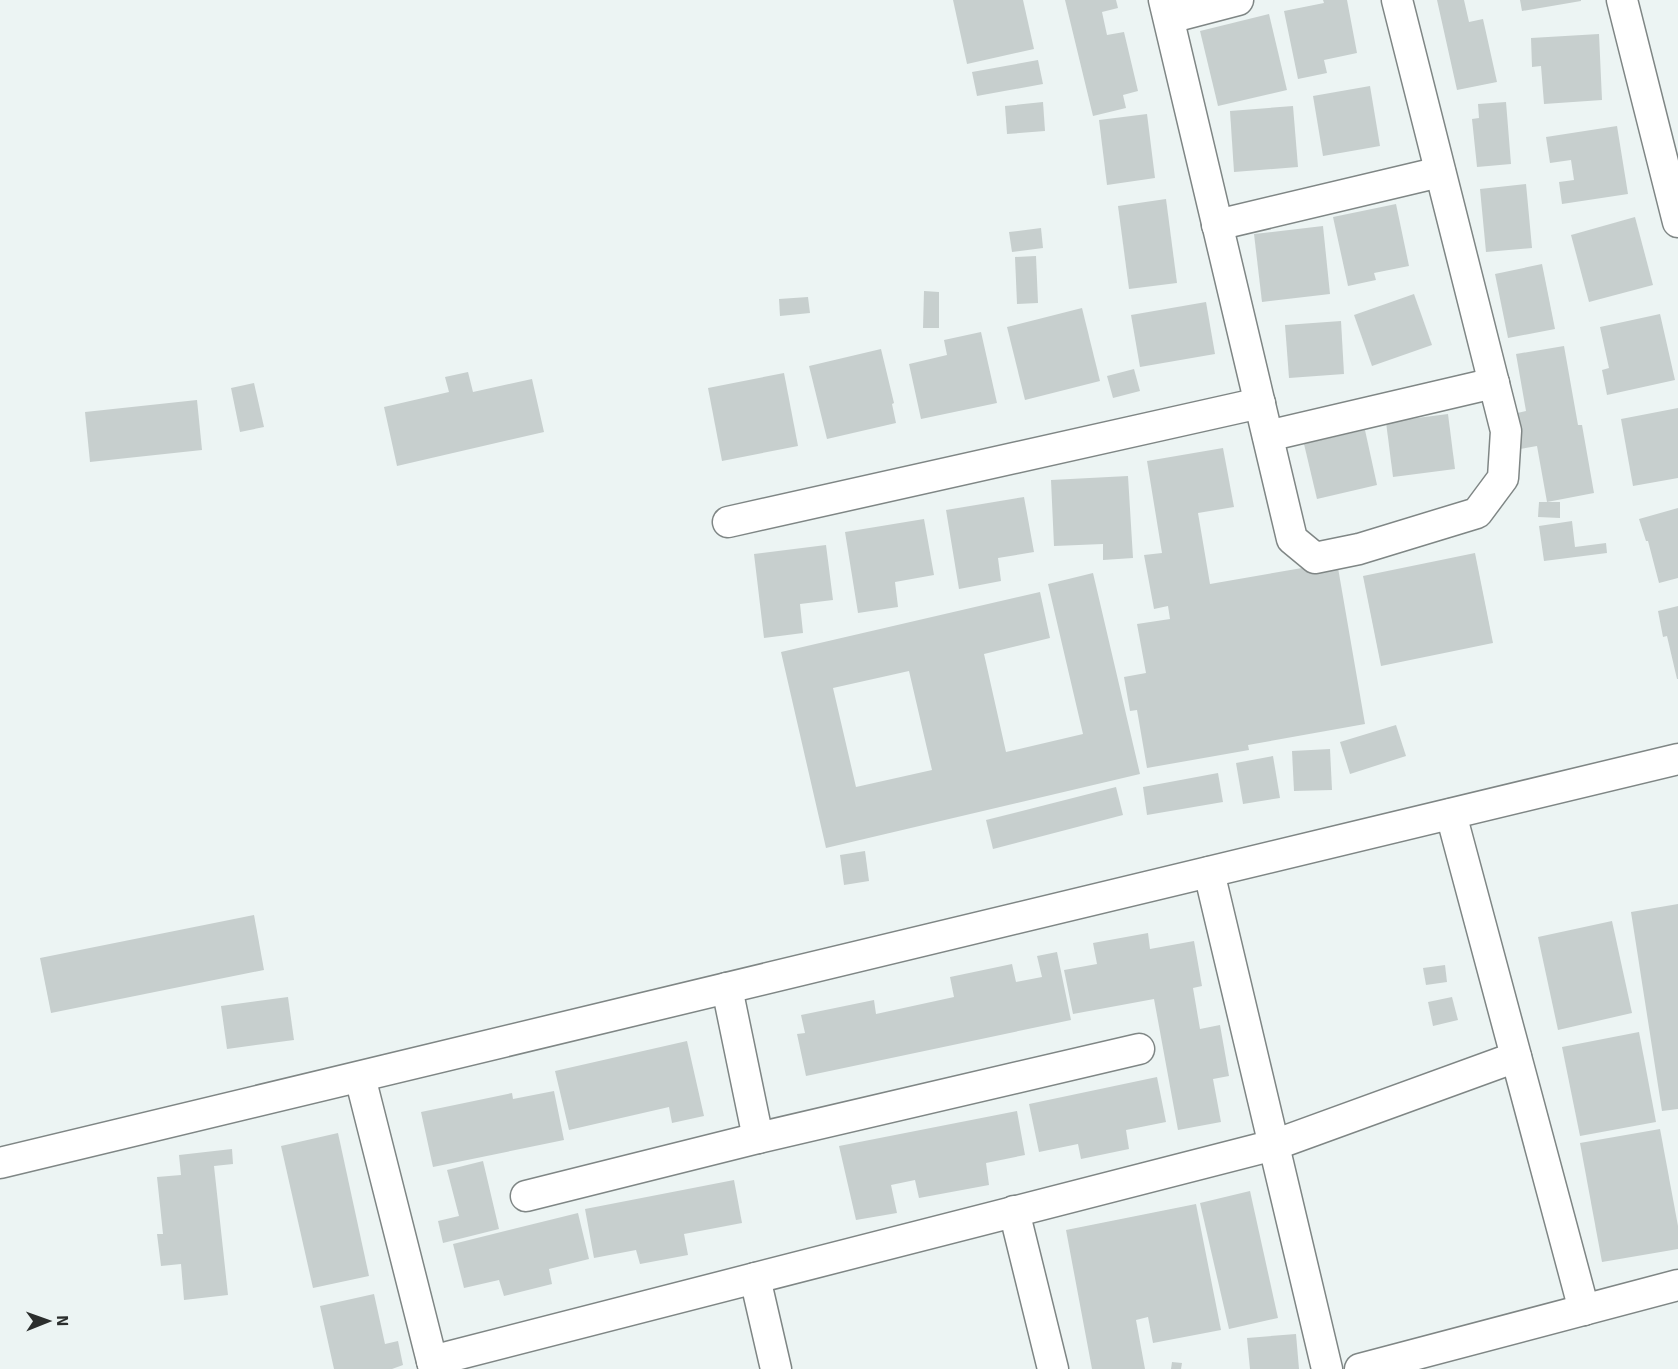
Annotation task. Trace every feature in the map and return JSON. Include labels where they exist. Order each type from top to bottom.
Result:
[{"type":"street","points":[[1239,0],[1167,9],[1292,539],[1315,558],[1359,549],[1477,513],[1503,478],[1506,431],[1397,0]]},
{"type":"street","points":[[1622,0],[1678,222]]},
{"type":"street","points":[[1218,225],[1440,172]]},
{"type":"street","points":[[1268,436],[1494,382]]},
{"type":"street","points":[[728,522],[1260,404]]},
{"type":"street","points":[[0,1163],[1678,759]]},
{"type":"street","points":[[1451,814],[1584,1310]]},
{"type":"street","points":[[1209,872],[1327,1369]]},
{"type":"street","points":[[727,988],[758,1138]]},
{"type":"street","points":[[526,1196],[758,1138],[1139,1049]]},
{"type":"street","points":[[360,1077],[433,1365],[755,1278],[1274,1145],[1516,1057]]},
{"type":"street","points":[[1014,1211],[1053,1369]]},
{"type":"street","points":[[755,1278],[776,1369]]},
{"type":"street","points":[[1360,1369],[1678,1285]]},
{"type":"building","points":[[953,0],[1023,0],[1034,49],[967,64]]},
{"type":"building","points":[[1065,0],[1116,0],[1118,8],[1102,12],[1107,35],[1124,32],[1138,91],[1123,95],[1126,108],[1093,116]]},
{"type":"building","points":[[1323,0],[1347,0],[1357,53],[1324,60],[1327,73],[1298,79],[1284,11],[1324,3]]},
{"type":"building","points":[[1437,0],[1464,0],[1469,22],[1483,19],[1497,82],[1457,90]]},
{"type":"building","points":[[1520,0],[1581,0],[1581,1],[1522,11]]},
{"type":"building","points":[[1269,14],[1287,90],[1218,106],[1200,31]]},
{"type":"building","points":[[1599,34],[1602,100],[1544,104],[1541,66],[1532,67],[1531,38]]},
{"type":"building","points":[[1038,60],[1043,84],[977,96],[972,72]]},
{"type":"building","points":[[1370,86],[1380,146],[1323,156],[1313,96]]},
{"type":"building","points":[[1043,102],[1045,131],[1007,134],[1005,106]]},
{"type":"building","points":[[1506,102],[1511,164],[1477,167],[1472,119],[1479,118],[1478,104]]},
{"type":"building","points":[[1293,106],[1298,167],[1234,172],[1230,111]]},
{"type":"building","points":[[1147,114],[1155,178],[1107,185],[1099,120]]},
{"type":"building","points":[[1617,126],[1628,194],[1562,204],[1559,182],[1574,180],[1571,160],[1550,163],[1546,137]]},
{"type":"building","points":[[1526,184],[1532,248],[1486,252],[1480,189]]},
{"type":"building","points":[[1166,199],[1177,283],[1129,289],[1118,206]]},
{"type":"building","points":[[1396,204],[1409,266],[1374,273],[1376,280],[1348,286],[1333,217]]},
{"type":"building","points":[[1635,217],[1653,285],[1589,302],[1571,235]]},
{"type":"building","points":[[1323,226],[1330,294],[1262,302],[1254,234]]},
{"type":"building","points":[[1041,228],[1043,248],[1012,252],[1009,232]]},
{"type":"building","points":[[1036,256],[1038,303],[1017,304],[1015,257]]},
{"type":"building","points":[[1542,264],[1555,329],[1508,338],[1495,274]]},
{"type":"building","points":[[924,291],[939,292],[939,328],[923,328]]},
{"type":"building","points":[[1414,294],[1432,345],[1372,366],[1354,315]]},
{"type":"building","points":[[808,297],[810,313],[780,316],[779,299]]},
{"type":"building","points":[[1206,302],[1215,354],[1140,367],[1131,315]]},
{"type":"building","points":[[1082,308],[1100,381],[1025,400],[1007,327]]},
{"type":"building","points":[[1660,314],[1675,380],[1607,395],[1602,370],[1609,368],[1600,327]]},
{"type":"building","points":[[1341,321],[1344,374],[1289,378],[1285,325]]},
{"type":"building","points":[[981,332],[997,403],[921,419],[909,364],[947,355],[944,340]]},
{"type":"building","points":[[1564,346],[1578,425],[1582,425],[1594,493],[1547,502],[1537,446],[1520,449],[1513,414],[1526,411],[1516,354]]},
{"type":"building","points":[[881,349],[894,403],[892,404],[896,423],[827,439],[809,366]]},
{"type":"building","points":[[1134,369],[1140,391],[1113,398],[1107,376]]},
{"type":"building","points":[[468,372],[473,392],[532,379],[544,432],[397,466],[384,407],[449,392],[445,377]]},
{"type":"building","points":[[784,373],[798,446],[722,461],[708,388]]},
{"type":"building","points":[[254,383],[264,427],[240,432],[231,388]]},
{"type":"building","points":[[197,400],[202,450],[90,462],[85,412]]},
{"type":"building","points":[[1678,408],[1678,478],[1633,486],[1621,419]]},
{"type":"building","points":[[1448,414],[1455,469],[1393,477],[1386,422]]},
{"type":"building","points":[[1365,430],[1377,485],[1317,499],[1304,444]]},
{"type":"building","points":[[1223,448],[1234,507],[1198,513],[1210,584],[1337,562],[1365,724],[1248,745],[1249,750],[1147,768],[1137,710],[1130,711],[1124,677],[1146,673],[1137,624],[1170,619],[1168,606],[1154,609],[1144,555],[1162,553],[1147,461]]},
{"type":"building","points":[[1128,476],[1133,558],[1103,560],[1103,544],[1054,546],[1051,480]]},
{"type":"building","points":[[1024,497],[1034,552],[998,558],[1001,581],[959,589],[946,510]]},
{"type":"building","points":[[1539,502],[1560,502],[1560,518],[1538,517]]},
{"type":"building","points":[[1678,508],[1678,578],[1659,583],[1648,541],[1646,541],[1639,519]]},
{"type":"building","points":[[924,519],[934,575],[895,582],[898,607],[858,613],[845,532]]},
{"type":"building","points":[[1572,521],[1575,547],[1606,543],[1607,553],[1544,561],[1539,526]]},
{"type":"building","points":[[826,545],[833,600],[800,604],[803,633],[764,638],[754,554]]},
{"type":"building","points":[[1475,553],[1493,643],[1381,666],[1363,576]]},
{"type":"building","points":[[1093,573],[1140,774],[826,848],[781,652],[1040,592],[1050,638],[984,654],[1006,752],[1083,734],[1048,584]],"holes":[[[909,671],[932,770],[856,787],[833,688]]]},
{"type":"building","points":[[1678,606],[1677,679],[1667,636],[1663,637],[1658,611]]},
{"type":"building","points":[[1396,725],[1406,756],[1350,774],[1340,742]]},
{"type":"building","points":[[1330,749],[1332,790],[1294,791],[1292,751]]},
{"type":"building","points":[[1273,756],[1280,798],[1243,804],[1236,763]]},
{"type":"building","points":[[1218,773],[1223,802],[1147,815],[1143,787]]},
{"type":"building","points":[[1116,787],[1123,815],[993,849],[986,820]]},
{"type":"building","points":[[865,851],[869,881],[844,885],[840,855]]},
{"type":"building","points":[[1678,904],[1678,1109],[1662,1111],[1631,912]]},
{"type":"building","points":[[254,915],[264,970],[51,1013],[40,958]]},
{"type":"building","points":[[1612,921],[1632,1013],[1558,1030],[1538,937]]},
{"type":"building","points":[[1148,933],[1150,949],[1194,941],[1202,986],[1193,988],[1200,1029],[1220,1025],[1229,1076],[1213,1079],[1221,1122],[1178,1130],[1154,999],[1073,1014],[1064,970],[1097,964],[1093,943]]},
{"type":"building","points":[[1057,952],[1071,1020],[806,1076],[797,1034],[805,1033],[801,1015],[874,1000],[876,1014],[954,997],[950,977],[1012,964],[1016,982],[1042,977],[1037,956]]},
{"type":"building","points":[[1445,965],[1447,982],[1426,985],[1423,968]]},
{"type":"building","points":[[288,997],[294,1040],[227,1049],[221,1006]]},
{"type":"building","points":[[1452,997],[1458,1020],[1433,1026],[1428,1002]]},
{"type":"building","points":[[1639,1032],[1656,1122],[1580,1136],[1562,1047]]},
{"type":"building","points":[[687,1041],[704,1116],[672,1123],[669,1107],[569,1130],[555,1071]]},
{"type":"building","points":[[1157,1077],[1166,1122],[1126,1130],[1129,1149],[1081,1159],[1078,1144],[1039,1152],[1029,1104]]},
{"type":"building","points":[[554,1091],[564,1140],[433,1167],[421,1112],[512,1093],[513,1099]]},
{"type":"building","points":[[1017,1111],[1025,1155],[986,1163],[989,1185],[919,1198],[915,1180],[891,1185],[897,1213],[856,1220],[839,1146]]},
{"type":"building","points":[[1660,1129],[1678,1226],[1678,1249],[1602,1262],[1580,1143]]},
{"type":"building","points":[[338,1133],[369,1276],[313,1288],[281,1146]]},
{"type":"building","points":[[232,1149],[233,1164],[214,1166],[228,1295],[184,1300],[181,1264],[161,1266],[157,1234],[163,1234],[157,1177],[181,1175],[179,1155]]},
{"type":"building","points":[[483,1161],[499,1229],[443,1243],[438,1221],[459,1216],[447,1170]]},
{"type":"building","points":[[734,1180],[742,1223],[684,1234],[688,1255],[640,1264],[636,1250],[594,1258],[585,1209]]},
{"type":"building","points":[[1250,1191],[1278,1318],[1229,1329],[1200,1203]]},
{"type":"building","points":[[1196,1204],[1221,1330],[1153,1343],[1148,1317],[1136,1320],[1145,1369],[1092,1369],[1066,1230]]},
{"type":"building","points":[[578,1213],[589,1259],[549,1269],[552,1284],[504,1296],[499,1280],[464,1288],[453,1244]]},
{"type":"building","points":[[374,1294],[385,1344],[398,1341],[403,1365],[392,1369],[334,1369],[320,1306]]},
{"type":"building","points":[[1296,1334],[1299,1369],[1250,1369],[1247,1338]]},
{"type":"building","points":[[1172,1362],[1182,1363],[1181,1369],[1171,1369]]}]
